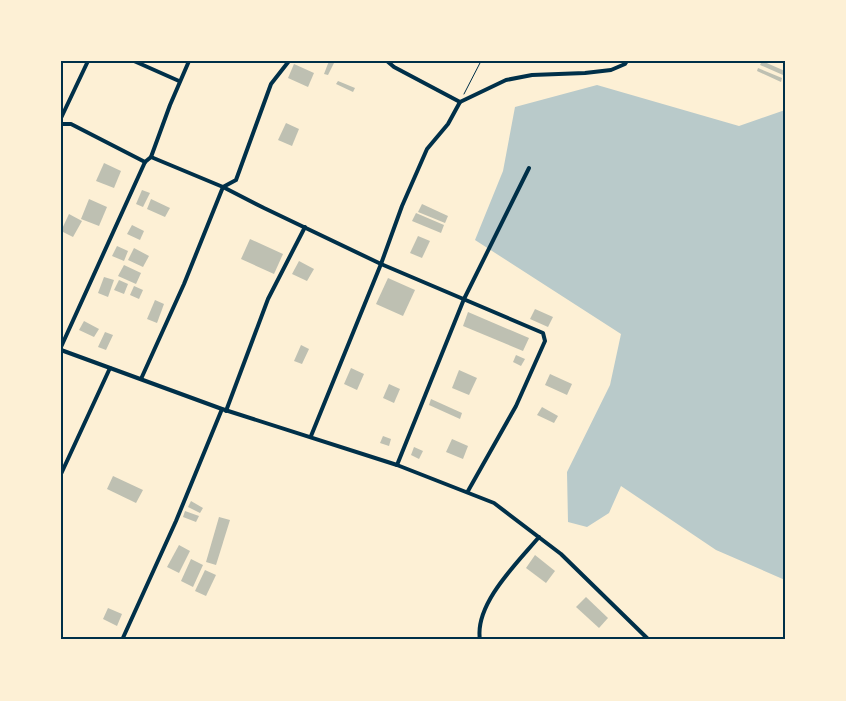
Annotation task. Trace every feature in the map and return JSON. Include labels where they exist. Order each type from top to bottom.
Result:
[{"type":"street","points":[[61,118],[88,61]]},
{"type":"street","points":[[134,61],[179,81]]},
{"type":"street","points":[[189,61],[179,81],[151,157],[144,162],[61,349],[224,410],[311,436],[397,465],[494,502],[561,554],[649,640]]},
{"type":"street","points":[[141,379],[184,284],[223,187],[236,180],[271,84],[289,61]]},
{"type":"street","points":[[387,61],[394,67],[460,102]]},
{"type":"street","points":[[311,436],[381,264],[402,206],[427,149],[448,124],[460,102],[506,80],[532,75],[611,70],[625,64],[627,61]]},
{"type":"street","points":[[61,124],[71,124],[144,162]]},
{"type":"street","points":[[151,157],[223,187],[381,264],[543,333],[545,340],[516,406],[468,491]]},
{"type":"street","points":[[397,465],[464,299],[529,168]]},
{"type":"street","points":[[122,640],[224,410],[268,300],[305,228]]},
{"type":"street","points":[[61,474],[110,368]]},
{"type":"street","points":[[480,640],[483,615],[497,587],[539,537]]},
{"type":"path","points":[[460,102],[481,61]]},
{"type":"shaded area","points":[[597,85],[739,126],[785,110],[785,580],[716,550],[621,486],[609,513],[587,527],[568,522],[567,472],[610,385],[621,334],[475,240],[503,171],[515,107]]},
{"type":"building","points":[[329,61],[335,61],[328,75],[324,74]]},
{"type":"building","points":[[762,61],[785,71],[783,75],[760,65]]},
{"type":"building","points":[[294,64],[314,73],[308,87],[288,78]]},
{"type":"building","points":[[758,68],[782,78],[781,82],[757,71]]},
{"type":"building","points":[[338,81],[355,88],[353,92],[336,84]]},
{"type":"building","points":[[286,123],[299,129],[292,146],[278,140]]},
{"type":"building","points":[[104,163],[121,171],[114,188],[96,181]]},
{"type":"building","points":[[142,190],[150,193],[143,207],[136,204]]},
{"type":"building","points":[[89,199],[107,207],[99,226],[81,219]]},
{"type":"building","points":[[151,199],[170,208],[165,217],[147,209]]},
{"type":"building","points":[[422,204],[448,216],[445,223],[418,212]]},
{"type":"building","points":[[416,213],[444,225],[441,233],[412,221]]},
{"type":"building","points":[[69,214],[82,221],[73,237],[61,231]]},
{"type":"building","points":[[132,225],[144,231],[140,240],[127,234]]},
{"type":"building","points":[[418,236],[430,241],[422,258],[410,253]]},
{"type":"building","points":[[250,239],[283,254],[274,274],[241,259]]},
{"type":"building","points":[[117,246],[128,251],[124,261],[112,256]]},
{"type":"building","points":[[134,248],[149,256],[143,267],[128,260]]},
{"type":"building","points":[[299,261],[314,269],[307,281],[292,274]]},
{"type":"building","points":[[124,265],[141,273],[136,284],[118,276]]},
{"type":"building","points":[[104,277],[114,280],[108,297],[98,293]]},
{"type":"building","points":[[388,278],[415,290],[403,316],[376,304]]},
{"type":"building","points":[[119,280],[128,284],[124,294],[114,290]]},
{"type":"building","points":[[134,286],[143,290],[139,299],[130,295]]},
{"type":"building","points":[[155,300],[164,304],[157,323],[147,319]]},
{"type":"building","points":[[535,309],[553,317],[548,327],[530,319]]},
{"type":"building","points":[[468,312],[529,338],[523,351],[463,326]]},
{"type":"building","points":[[84,321],[99,329],[94,337],[79,330]]},
{"type":"building","points":[[105,332],[113,335],[106,350],[98,347]]},
{"type":"building","points":[[301,345],[309,349],[302,364],[294,361]]},
{"type":"building","points":[[516,355],[525,359],[521,366],[513,362]]},
{"type":"building","points":[[351,368],[364,374],[357,390],[344,384]]},
{"type":"building","points":[[459,370],[477,378],[469,395],[452,388]]},
{"type":"building","points":[[550,374],[572,384],[567,395],[545,385]]},
{"type":"building","points":[[389,384],[400,389],[394,403],[383,398]]},
{"type":"building","points":[[431,399],[462,413],[460,419],[429,405]]},
{"type":"building","points":[[542,407],[558,416],[554,423],[537,415]]},
{"type":"building","points":[[383,436],[391,439],[389,446],[380,443]]},
{"type":"building","points":[[452,439],[468,446],[463,459],[446,452]]},
{"type":"building","points":[[414,447],[423,451],[419,459],[411,455]]},
{"type":"building","points":[[113,476],[143,490],[136,503],[107,489]]},
{"type":"building","points":[[191,501],[203,508],[200,513],[188,507]]},
{"type":"building","points":[[185,511],[199,516],[196,522],[183,517]]},
{"type":"building","points":[[219,517],[230,520],[216,565],[206,562]]},
{"type":"building","points":[[179,545],[190,551],[179,573],[167,567]]},
{"type":"building","points":[[535,555],[555,571],[546,583],[526,568]]},
{"type":"building","points":[[191,559],[203,565],[193,587],[181,581]]},
{"type":"building","points":[[205,570],[216,575],[206,596],[195,591]]},
{"type":"building","points":[[586,597],[608,618],[599,628],[576,607]]},
{"type":"building","points":[[108,608],[122,614],[117,626],[103,619]]}]
